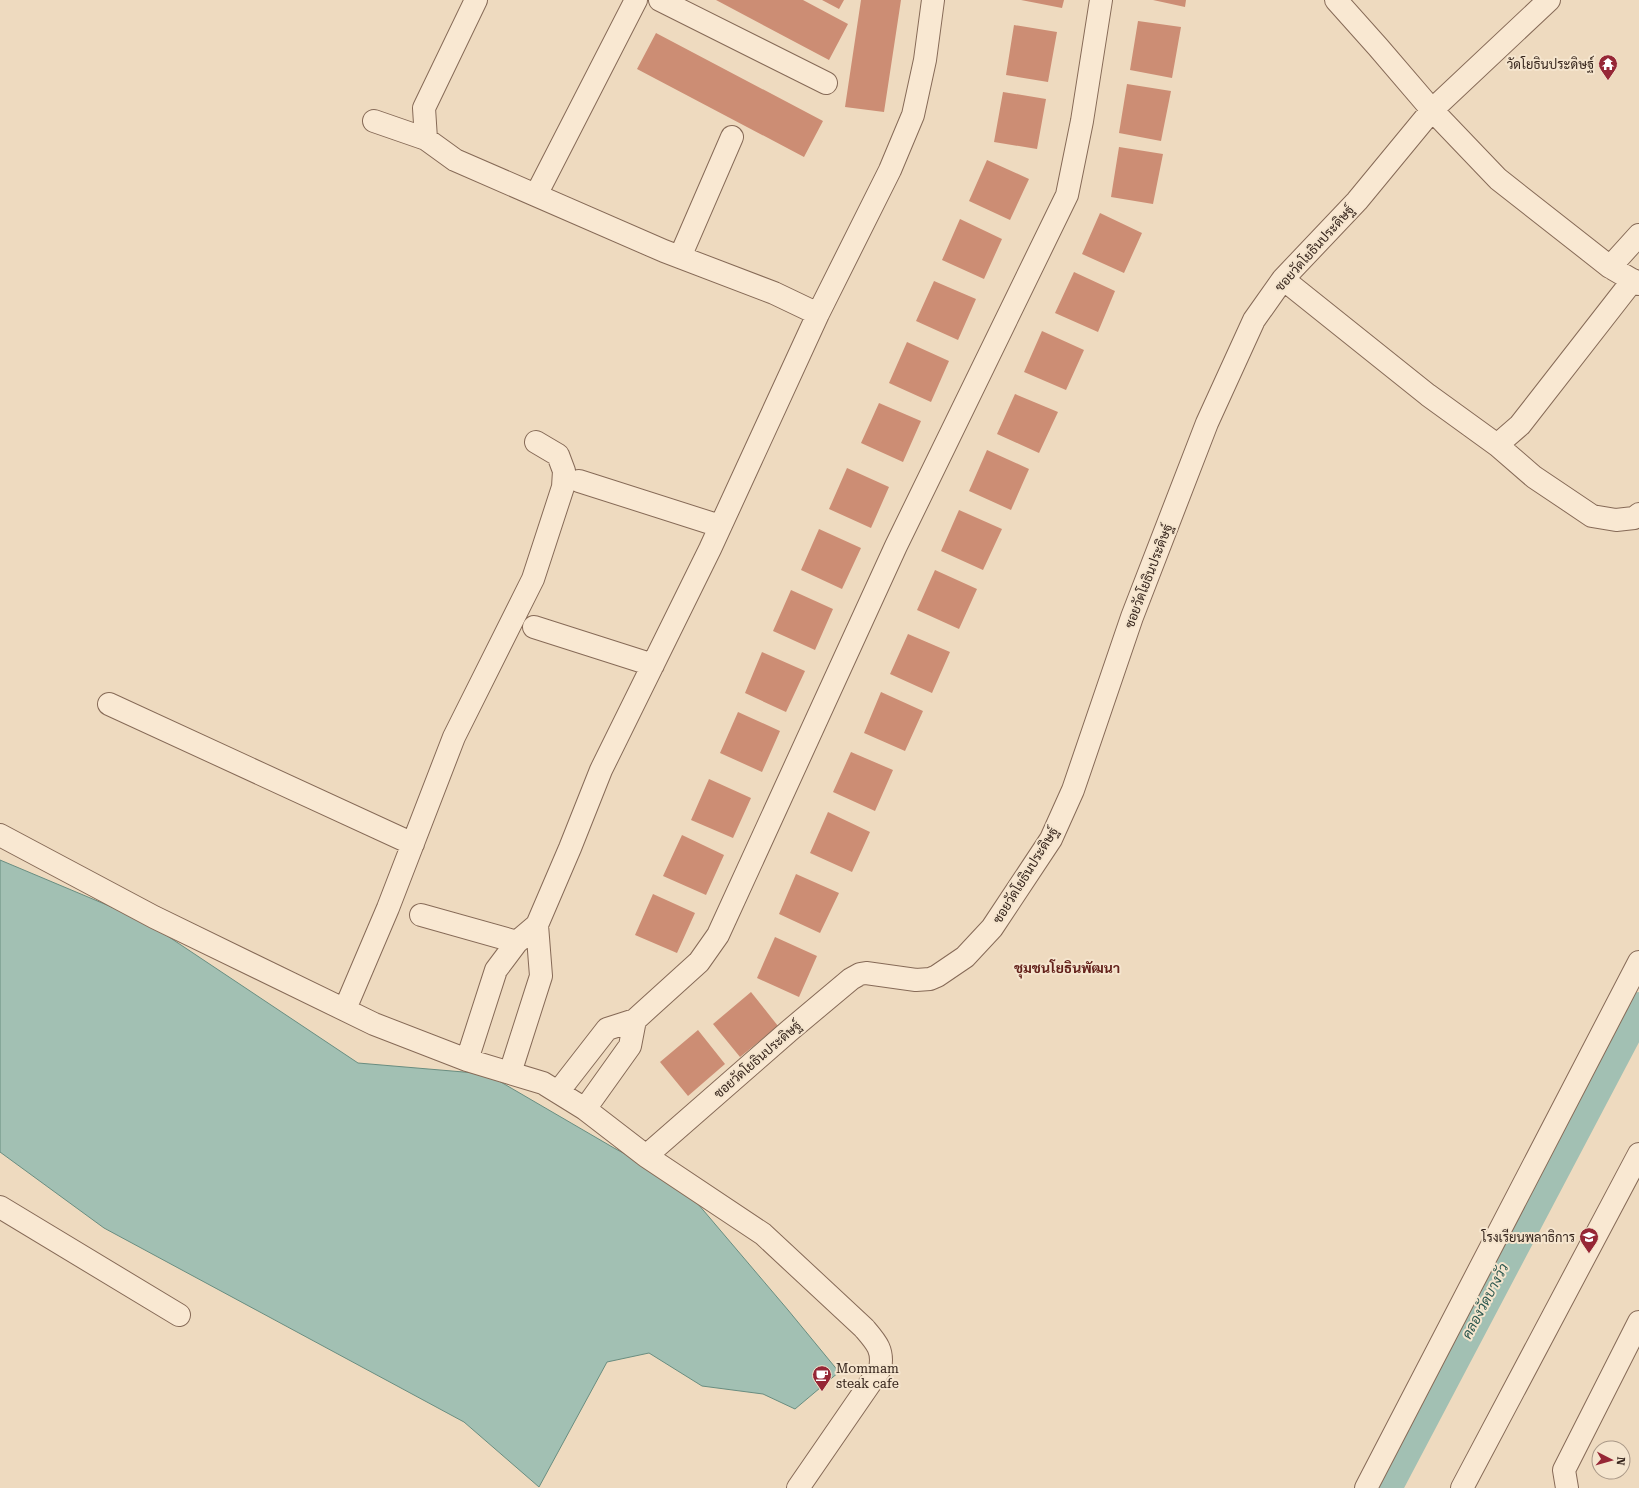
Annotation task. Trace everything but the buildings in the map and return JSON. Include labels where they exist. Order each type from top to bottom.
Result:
[{"type":"street","points":[[426,139],[424,108],[476,0]]},
{"type":"street","points":[[536,196],[636,0]]},
{"type":"street","points":[[660,0],[826,83]]},
{"type":"street","points":[[467,1060],[496,970],[517,942],[537,925],[601,770],[710,549],[818,314],[890,170],[913,115],[925,60],[933,0]]},
{"type":"street","points":[[558,1092],[607,1029],[635,1020],[699,962],[718,935],[896,546],[1067,195],[1082,121],[1101,0]]},
{"type":"street","points":[[1336,0],[1432,110],[1498,179],[1610,267],[1636,282],[1520,425],[1497,445]]},
{"type":"street","name":"ซอยวัดโยธินประดิษฐ์","points":[[646,1156],[789,1030],[851,979],[860,974],[866,973],[916,980],[930,979],[965,957],[992,928],[1051,839],[1073,790],[1132,617],[1207,423],[1254,320],[1283,279],[1357,201],[1432,110],[1549,0]]},
{"type":"street","points":[[374,121],[426,139],[455,160],[680,257],[774,293],[818,314]]},
{"type":"street","points":[[680,257],[732,137]]},
{"type":"street","points":[[1610,267],[1639,235]]},
{"type":"street","points":[[1283,279],[1428,395],[1497,445],[1534,477],[1592,516],[1616,520],[1634,518],[1639,514]]},
{"type":"street","points":[[345,1009],[388,908],[454,737],[534,578],[563,487],[564,471],[558,455],[536,442]]},
{"type":"street","points":[[579,481],[720,526]]},
{"type":"street","points":[[534,627],[653,665]]},
{"type":"street","points":[[109,704],[413,844]]},
{"type":"street","points":[[0,835],[154,917],[374,1024],[467,1060],[543,1083],[585,1109],[646,1156],[763,1234],[864,1328],[875,1341],[881,1352],[882,1360],[880,1369],[798,1488]]},
{"type":"street","points":[[421,915],[517,942]]},
{"type":"street","points":[[510,1074],[541,976],[537,925]]},
{"type":"street","points":[[1366,1488],[1639,962]]},
{"type":"street","points":[[585,1109],[630,1046],[635,1020]]},
{"type":"street","points":[[1462,1488],[1639,1154]]},
{"type":"street","points":[[0,1207],[179,1315]]},
{"type":"street","points":[[1566,1488],[1564,1470],[1639,1322]]},
{"type":"shaded area","points":[[0,860],[145,921],[358,1063],[487,1074],[614,1148],[681,1184],[839,1372],[795,1409],[763,1394],[702,1386],[649,1353],[607,1362],[539,1487],[464,1422],[104,1228],[0,1152]]},
{"type":"waterway","name":"คลองวัดบางวัว","points":[[1386,1488],[1639,1008]]},
{"type":"place","name":"วัดโยธินประดิษฐ์","points":[[1608,81]]},
{"type":"place","name":"โรงเรียนพลาธิการ","points":[[1589,1254]]},
{"type":"place","name":"Mommam steak cafe","points":[[822,1392]]},
{"type":"district","name":"ชุมชนโยธินพัฒนา","points":[[1067,968]]}]
